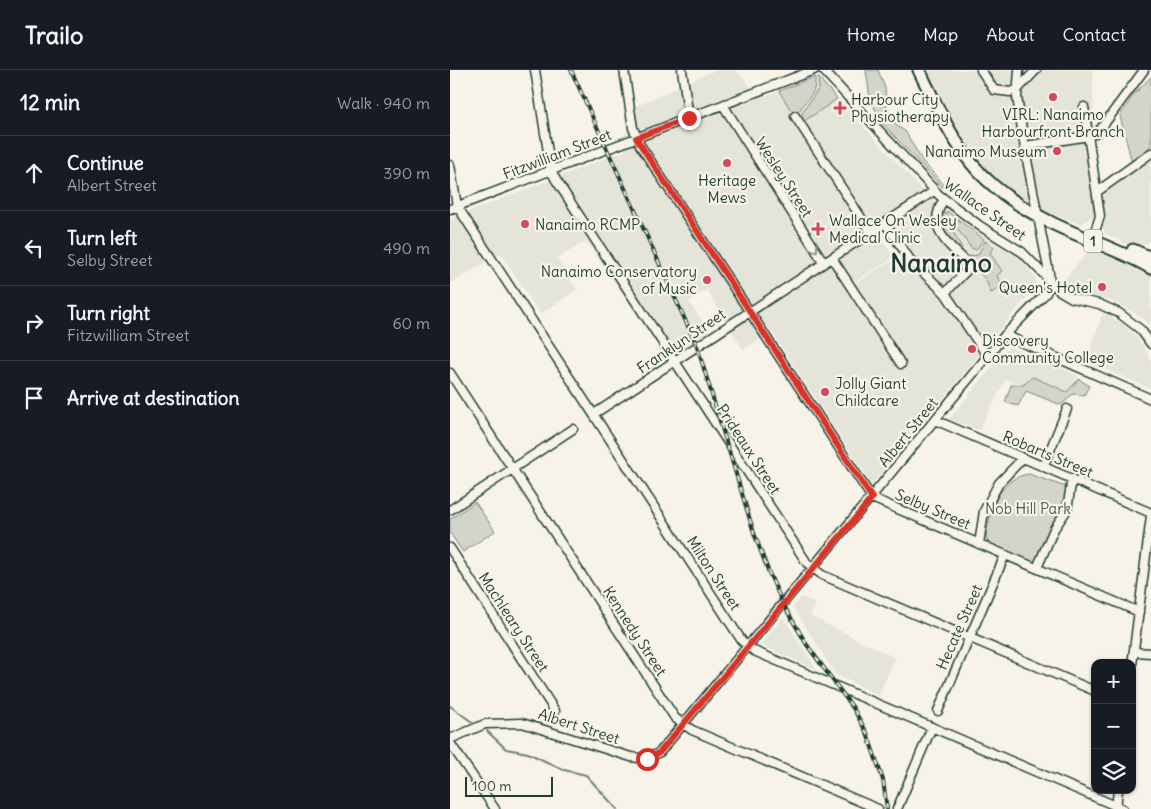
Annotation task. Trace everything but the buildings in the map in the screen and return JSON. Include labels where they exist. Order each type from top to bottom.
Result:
[{"type":"highway","name":"1","points":[[919,70],[958,147],[976,171],[1011,201],[1050,222],[1151,268]]},
{"type":"highway","name":"1","points":[[1036,214],[1047,215],[1151,258]]},
{"type":"street","name":"Prideaux Street","points":[[535,70],[551,171],[813,569]]},
{"type":"street","name":"Selby Street","points":[[624,70],[636,138],[872,498],[1139,612]]},
{"type":"street","points":[[682,70],[689,118]]},
{"type":"street","name":"Fitzwilliam Street","points":[[453,208],[814,70]]},
{"type":"street","name":"Wallace Street","points":[[823,70],[934,191],[980,226],[1007,240],[1031,261],[1050,283],[1072,298],[1099,304],[1119,313],[1141,330],[1151,344]]},
{"type":"street","points":[[982,70],[994,90],[1010,92],[1017,90],[1036,70]]},
{"type":"street","points":[[1019,70],[1017,90],[1025,146],[1050,283]]},
{"type":"street","points":[[1025,146],[1089,136],[1100,130],[1144,70]]},
{"type":"street","name":"Wesley Street","points":[[723,105],[824,263]]},
{"type":"street","points":[[1084,108],[1098,191],[1100,216],[1094,234]]},
{"type":"street","points":[[795,116],[871,232]]},
{"type":"street","points":[[1098,191],[1151,153]]},
{"type":"street","name":"Milton Street","points":[[450,165],[453,208],[594,414],[741,639],[758,653],[1119,808]]},
{"type":"street","name":"Franklyn Street","points":[[594,414],[934,191]]},
{"type":"street","points":[[944,199],[939,207],[938,230],[942,239],[970,267],[945,293]]},
{"type":"street","points":[[885,223],[911,261],[945,293],[988,357]]},
{"type":"street","points":[[1031,261],[1040,262],[1045,254]]},
{"type":"street","points":[[832,258],[901,364]]},
{"type":"street","name":"Albert Street","points":[[450,741],[485,724],[522,723],[631,757],[647,759],[660,752],[1005,335],[1046,293],[1050,283]]},
{"type":"street","points":[[1005,335],[1151,399]]},
{"type":"street","name":"Kennedy Street","points":[[450,373],[675,718],[683,725],[878,809]]},
{"type":"street","points":[[1044,466],[1067,409]]},
{"type":"street","name":"Robarts Street","points":[[935,420],[1151,514]]},
{"type":"street","points":[[450,510],[572,429]]},
{"type":"street","points":[[979,544],[984,511],[999,483],[1023,458]]},
{"type":"street","points":[[1037,568],[1054,529],[1067,510],[1072,478]]},
{"type":"street","points":[[1133,659],[1151,514]]},
{"type":"street","name":"Machleary Street","points":[[450,548],[555,711]]},
{"type":"street","name":"Hecate Street","points":[[938,711],[971,638],[1005,554]]},
{"type":"street","points":[[813,569],[1091,688]]},
{"type":"street","points":[[1134,652],[1151,653]]},
{"type":"street","points":[[897,809],[932,727]]},
{"type":"street","points":[[450,741],[494,809]]},
{"type":"street","points":[[1118,794],[1119,808]]},
{"type":"street","points":[[486,797],[486,809]]},
{"type":"shaded area","points":[[715,70],[736,70],[760,98],[818,77],[923,191],[973,232],[1019,257],[1036,279],[1037,285],[872,485],[772,332],[743,350],[707,290],[689,302],[709,331],[668,359],[586,241],[557,259],[577,290],[540,314],[501,253],[450,284],[450,219],[625,151],[630,109]],"holes":[[[876,222],[900,256],[854,284],[854,282],[895,257],[869,226]]]},
{"type":"shaded area","points":[[925,70],[1093,70],[1094,215],[1081,224],[1033,207],[976,163]]},
{"type":"shaded area","points":[[1151,155],[1151,242],[1130,246],[1105,233],[1100,220],[1096,194],[1143,164]]},
{"type":"shaded area","points":[[1093,246],[1139,266],[1151,276],[1151,328],[1146,321],[1128,309],[1109,300],[1079,293],[1063,281]]},
{"type":"shaded area","points":[[1103,313],[1120,322],[1136,336],[1147,352],[1151,362],[1151,389],[1086,361]]},
{"type":"shaded area","points":[[1009,347],[1078,375],[1066,405],[1006,379],[979,430],[949,419]]},
{"type":"shaded area","points":[[801,597],[816,604],[810,616],[895,658],[879,695],[836,675],[793,607]]},
{"type":"shaded area","points":[[783,617],[817,670],[761,645]]},
{"type":"green space","points":[[866,70],[878,70],[885,88],[887,108],[897,126],[905,131],[923,162],[946,187],[942,187],[882,123],[870,99]]},
{"type":"green space","points":[[815,77],[811,95],[799,111],[791,110],[779,91]]},
{"type":"green space","points":[[818,77],[837,99],[803,122],[802,113],[819,88]]},
{"type":"green space","points":[[1151,77],[1151,146],[1132,163],[1120,116],[1134,94]]},
{"type":"green space","points":[[942,210],[942,213],[946,214],[947,211],[984,239],[976,250],[971,248],[957,228],[952,230],[962,248],[959,251],[949,242],[942,229],[941,223]]},
{"type":"green space","points":[[985,241],[994,247],[990,253],[1002,271],[997,276],[1005,289],[1000,288],[991,293],[986,280],[975,268],[970,256],[978,255]]},
{"type":"green space","points":[[1033,377],[1067,392],[1079,379],[1089,386],[1084,395],[1073,394],[1061,405],[1026,391],[1018,406],[1005,402],[1011,385],[1023,385]]},
{"type":"green space","name":"Nob Hill Park","points":[[1029,474],[1066,487],[1069,491],[1068,501],[1037,561],[1034,562],[989,544],[986,539],[990,518],[997,498],[1010,482]]},
{"type":"green space","points":[[475,502],[495,531],[463,552],[450,533],[450,519]]},
{"type":"waterway","points":[[450,706],[472,722]]},
{"type":"waterway","points":[[487,731],[506,749],[528,753],[564,770],[586,775],[617,809]]},
{"type":"railway","points":[[571,70],[697,346],[754,533],[769,573],[783,604],[807,645],[853,708],[867,733],[883,780],[887,809]]},
{"type":"place","name":"VIRL: Nanaimo Harbourfront Branch","points":[[1053,97]]},
{"type":"place","name":"Harbour City Physiotherapy","points":[[840,108]]},
{"type":"place","name":"Nanaimo Museum","points":[[1057,151]]},
{"type":"place","name":"Heritage Mews","points":[[727,163]]},
{"type":"place","name":"Nanaimo RCMP","points":[[525,224]]},
{"type":"place","name":"Wallace On Wesley Medical Clinic","points":[[818,229]]},
{"type":"place","name":"Nanaimo Conservatory of Music","points":[[707,280]]},
{"type":"place","name":"Queen's Hotel","points":[[1102,287]]},
{"type":"place","name":"Discovery Community College","points":[[972,349]]},
{"type":"place","name":"Jolly Giant Childcare","points":[[825,392]]},
{"type":"district","name":"Nanaimo","points":[[941,263]]},
{"type":"route","points":[[647,759],[660,752],[872,498],[636,138],[689,118]]}]
